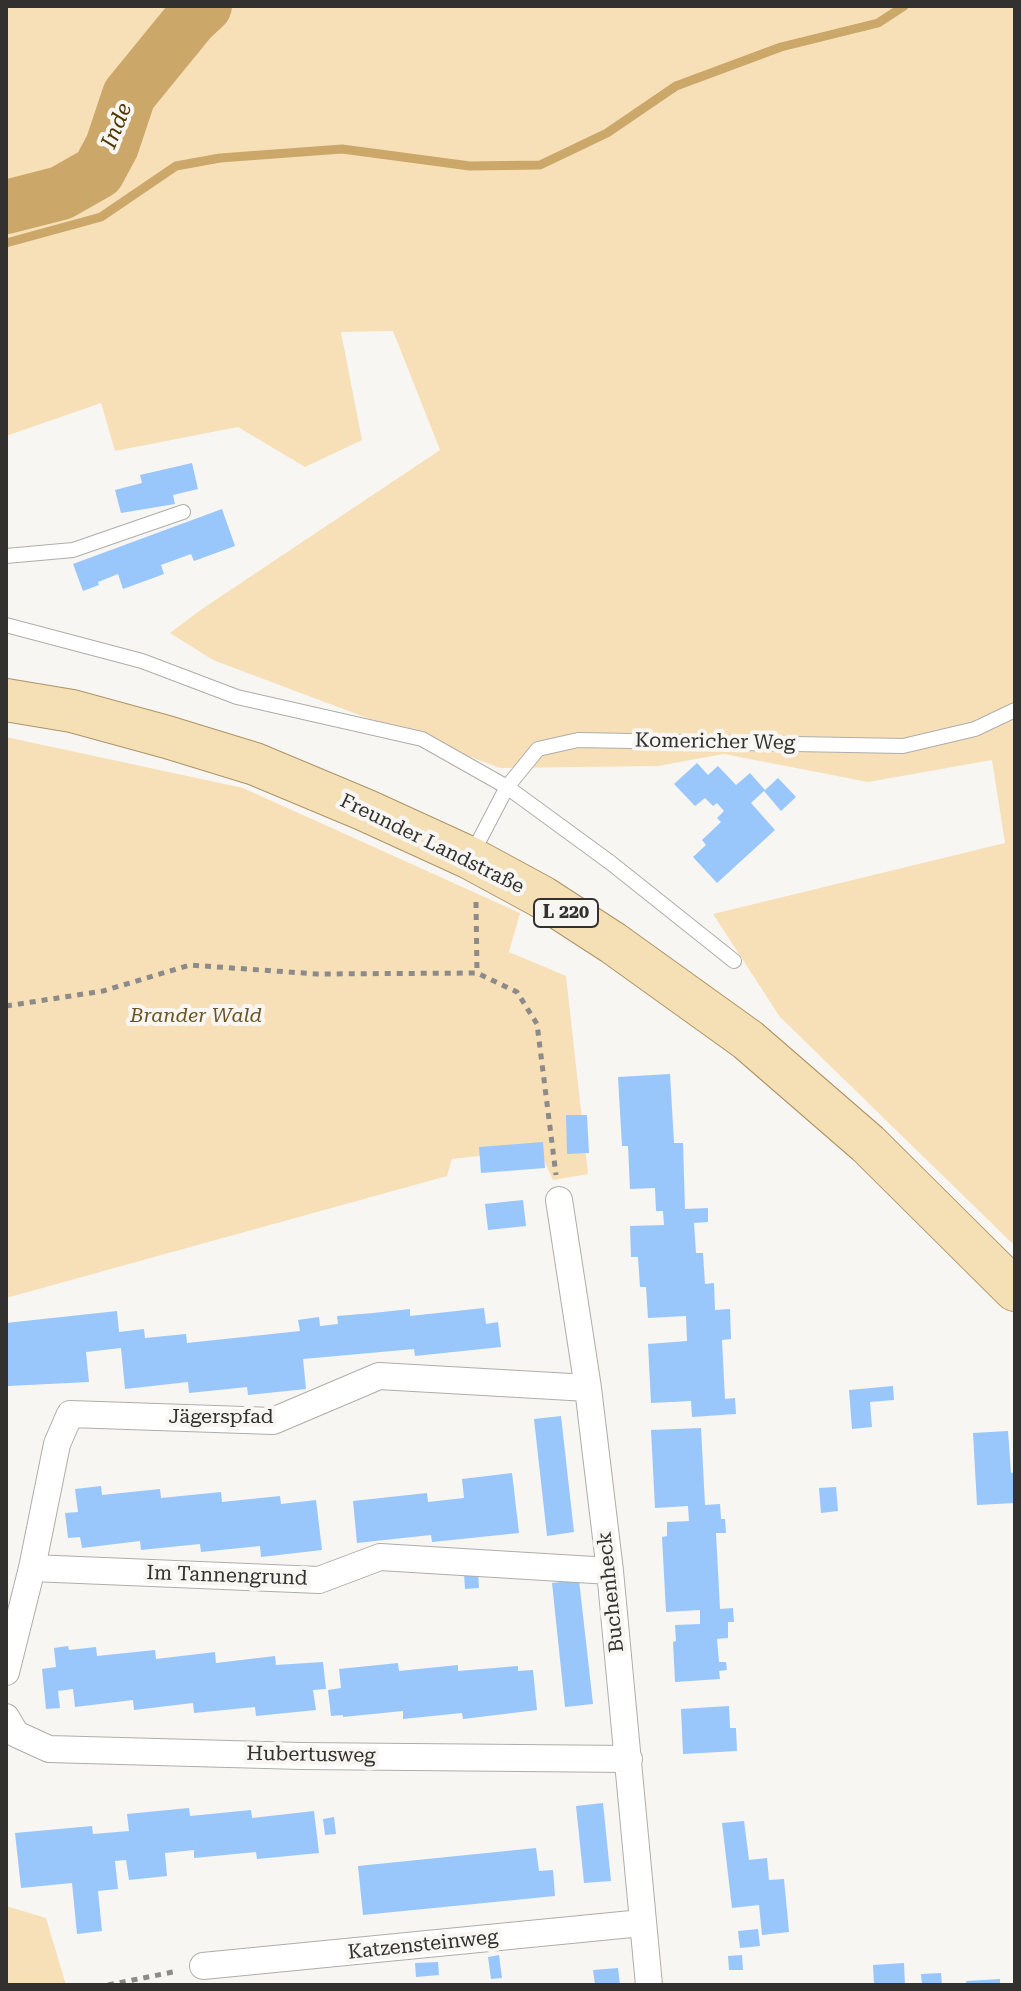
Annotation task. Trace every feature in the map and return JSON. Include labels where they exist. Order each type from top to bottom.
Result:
[{"type":"main road","name":"Freunder Landstraße","points":[[6,700],[72,711],[255,764],[470,858],[542,897],[613,943],[748,1040],[868,1144],[1015,1290]]},
{"type":"street","name":"Buchenheck","points":[[559,1200],[588,1388],[610,1571],[649,1985]]},
{"type":"street","name":"Jägerspfad","points":[[32,1568],[57,1444],[70,1414],[273,1421],[379,1376],[588,1388]]},
{"type":"street","name":"Im Tannengrund","points":[[32,1568],[319,1580],[380,1557],[610,1571]]},
{"type":"street","points":[[6,1672],[32,1568]]},
{"type":"street","name":"Hubertusweg","points":[[6,1717],[16,1734],[49,1749],[301,1756],[629,1759]]},
{"type":"street","name":"Katzensteinweg","points":[[203,1966],[642,1923]]},
{"type":"lane","points":[[6,556],[73,550],[183,512]]},
{"type":"lane","points":[[6,625],[142,661],[237,697],[422,739],[507,787],[611,863],[734,961]]},
{"type":"lane","name":"Komericher Weg","points":[[470,858],[507,787],[538,749],[578,740],[903,746],[975,729],[1015,710]]},
{"type":"path","points":[[470,858],[476,901],[477,973]]},
{"type":"path","points":[[6,1006],[103,991],[190,965],[317,974],[477,973],[517,992],[537,1024],[559,1200]]},
{"type":"path","points":[[108,1985],[203,1966]]},
{"type":"green space","points":[[6,6],[1015,6],[1015,1246],[780,1017],[713,914],[1005,843],[992,760],[868,782],[724,754],[658,766],[500,768],[213,660],[170,633],[440,450],[393,331],[341,332],[362,440],[305,467],[238,427],[115,451],[101,403],[6,436]]},
{"type":"green space","name":"Brander Wald","points":[[6,737],[243,788],[520,913],[509,952],[566,976],[588,1174],[553,1180],[539,1149],[452,1159],[447,1176],[6,1298]]},
{"type":"green space","points":[[6,1906],[46,1918],[66,1985],[6,1985]]},
{"type":"building","points":[[192,463],[198,489],[173,495],[175,504],[121,513],[115,490],[142,483],[140,475]]},
{"type":"building","points":[[222,509],[235,546],[194,561],[191,554],[161,565],[164,574],[123,589],[118,574],[83,591],[73,564]]},
{"type":"building","points":[[697,763],[708,775],[718,766],[736,785],[750,773],[765,790],[751,803],[775,830],[717,883],[693,857],[706,845],[702,840],[721,822],[717,818],[724,811],[717,803],[713,806],[705,798],[695,806],[674,784]]},
{"type":"building","points":[[778,778],[796,797],[781,811],[764,791]]},
{"type":"building","points":[[670,1074],[674,1143],[683,1143],[685,1209],[708,1208],[708,1222],[694,1223],[696,1253],[703,1253],[705,1284],[714,1283],[715,1310],[730,1309],[731,1339],[722,1340],[725,1399],[735,1398],[736,1414],[692,1417],[691,1401],[651,1403],[648,1344],[687,1341],[686,1316],[648,1318],[646,1287],[640,1287],[638,1257],[631,1257],[630,1226],[664,1225],[663,1211],[656,1211],[655,1188],[630,1189],[628,1146],[622,1146],[618,1077]]},
{"type":"building","points":[[566,1115],[587,1115],[589,1153],[567,1154]]},
{"type":"building","points":[[543,1142],[545,1168],[481,1173],[479,1147]]},
{"type":"building","points":[[523,1200],[526,1226],[488,1230],[485,1204]]},
{"type":"building","points":[[484,1308],[486,1324],[498,1322],[501,1347],[415,1356],[414,1349],[303,1359],[306,1389],[248,1395],[247,1387],[189,1393],[188,1382],[125,1389],[121,1348],[86,1352],[89,1382],[8,1386],[6,1323],[117,1311],[119,1332],[144,1329],[145,1338],[186,1334],[187,1343],[300,1331],[298,1320],[319,1317],[320,1326],[338,1324],[337,1316],[410,1309],[410,1316]]},
{"type":"building","points":[[893,1386],[894,1400],[870,1402],[872,1427],[852,1429],[849,1390]]},
{"type":"building","points":[[561,1416],[574,1532],[547,1536],[534,1419]]},
{"type":"building","points":[[701,1428],[705,1505],[720,1504],[721,1519],[725,1519],[726,1533],[716,1533],[720,1609],[733,1608],[734,1622],[728,1622],[728,1638],[717,1639],[719,1662],[726,1662],[727,1670],[719,1671],[720,1679],[675,1682],[675,1625],[700,1624],[700,1610],[666,1612],[662,1537],[667,1536],[667,1522],[689,1521],[688,1506],[655,1508],[651,1430]]},
{"type":"building","points":[[1008,1431],[1011,1473],[1015,1472],[1015,1503],[977,1505],[973,1433]]},
{"type":"building","points":[[512,1473],[519,1533],[432,1542],[431,1535],[357,1543],[353,1501],[427,1493],[428,1502],[464,1498],[462,1479]]},
{"type":"building","points":[[101,1486],[102,1495],[160,1489],[161,1498],[221,1492],[222,1502],[280,1496],[281,1504],[316,1500],[322,1550],[261,1557],[260,1546],[201,1552],[200,1544],[141,1550],[140,1541],[82,1548],[80,1537],[68,1538],[65,1513],[78,1512],[75,1489]]},
{"type":"building","points":[[836,1487],[838,1511],[821,1513],[819,1488]]},
{"type":"building","points":[[478,1571],[479,1588],[465,1589],[464,1573]]},
{"type":"building","points":[[579,1580],[593,1704],[565,1707],[552,1583]]},
{"type":"building","points":[[68,1646],[69,1650],[96,1647],[97,1656],[155,1650],[156,1659],[215,1652],[216,1663],[275,1656],[276,1665],[323,1662],[326,1689],[313,1690],[316,1710],[256,1716],[255,1707],[194,1713],[193,1703],[134,1710],[133,1700],[75,1707],[73,1689],[58,1691],[60,1708],[46,1709],[42,1669],[56,1667],[54,1648]]},
{"type":"building","points":[[398,1663],[399,1671],[458,1665],[458,1671],[518,1666],[518,1671],[533,1670],[537,1710],[463,1719],[462,1713],[403,1719],[403,1711],[331,1716],[328,1690],[341,1688],[339,1669]]},
{"type":"building","points":[[729,1706],[730,1728],[736,1728],[737,1751],[683,1754],[681,1709]]},
{"type":"building","points":[[603,1803],[611,1881],[584,1883],[576,1806]]},
{"type":"building","points":[[189,1808],[190,1816],[251,1810],[252,1818],[314,1811],[319,1853],[257,1859],[256,1852],[194,1858],[194,1850],[165,1853],[167,1876],[129,1880],[126,1860],[115,1861],[118,1889],[98,1891],[102,1931],[77,1934],[72,1883],[21,1888],[15,1833],[92,1826],[93,1834],[129,1831],[127,1814]]},
{"type":"building","points":[[334,1817],[336,1834],[325,1835],[323,1819]]},
{"type":"building","points":[[744,1821],[749,1860],[767,1858],[769,1880],[784,1879],[789,1932],[762,1935],[759,1905],[732,1908],[722,1823]]},
{"type":"building","points":[[536,1848],[539,1871],[553,1870],[555,1896],[363,1915],[358,1866]]},
{"type":"building","points":[[758,1929],[760,1946],[740,1948],[738,1931]]},
{"type":"building","points":[[499,1955],[502,1978],[491,1979],[488,1957]]},
{"type":"building","points":[[742,1955],[743,1970],[729,1970],[728,1956]]},
{"type":"building","points":[[438,1962],[439,1975],[416,1977],[415,1963]]},
{"type":"building","points":[[904,1963],[905,1985],[874,1985],[873,1965]]},
{"type":"building","points":[[618,1968],[620,1985],[595,1985],[593,1970]]},
{"type":"building","points":[[941,1973],[942,1985],[922,1985],[921,1974]]},
{"type":"building","points":[[1000,1979],[1000,1985],[967,1985],[966,1981]]},
{"type":"waterway","name":"Inde","points":[[6,207],[61,193],[98,172],[112,146],[129,95],[205,6]]},
{"type":"waterway","points":[[6,243],[101,217],[176,166],[220,158],[342,149],[470,166],[540,165],[607,133],[676,86],[781,47],[878,23],[904,6]]}]
